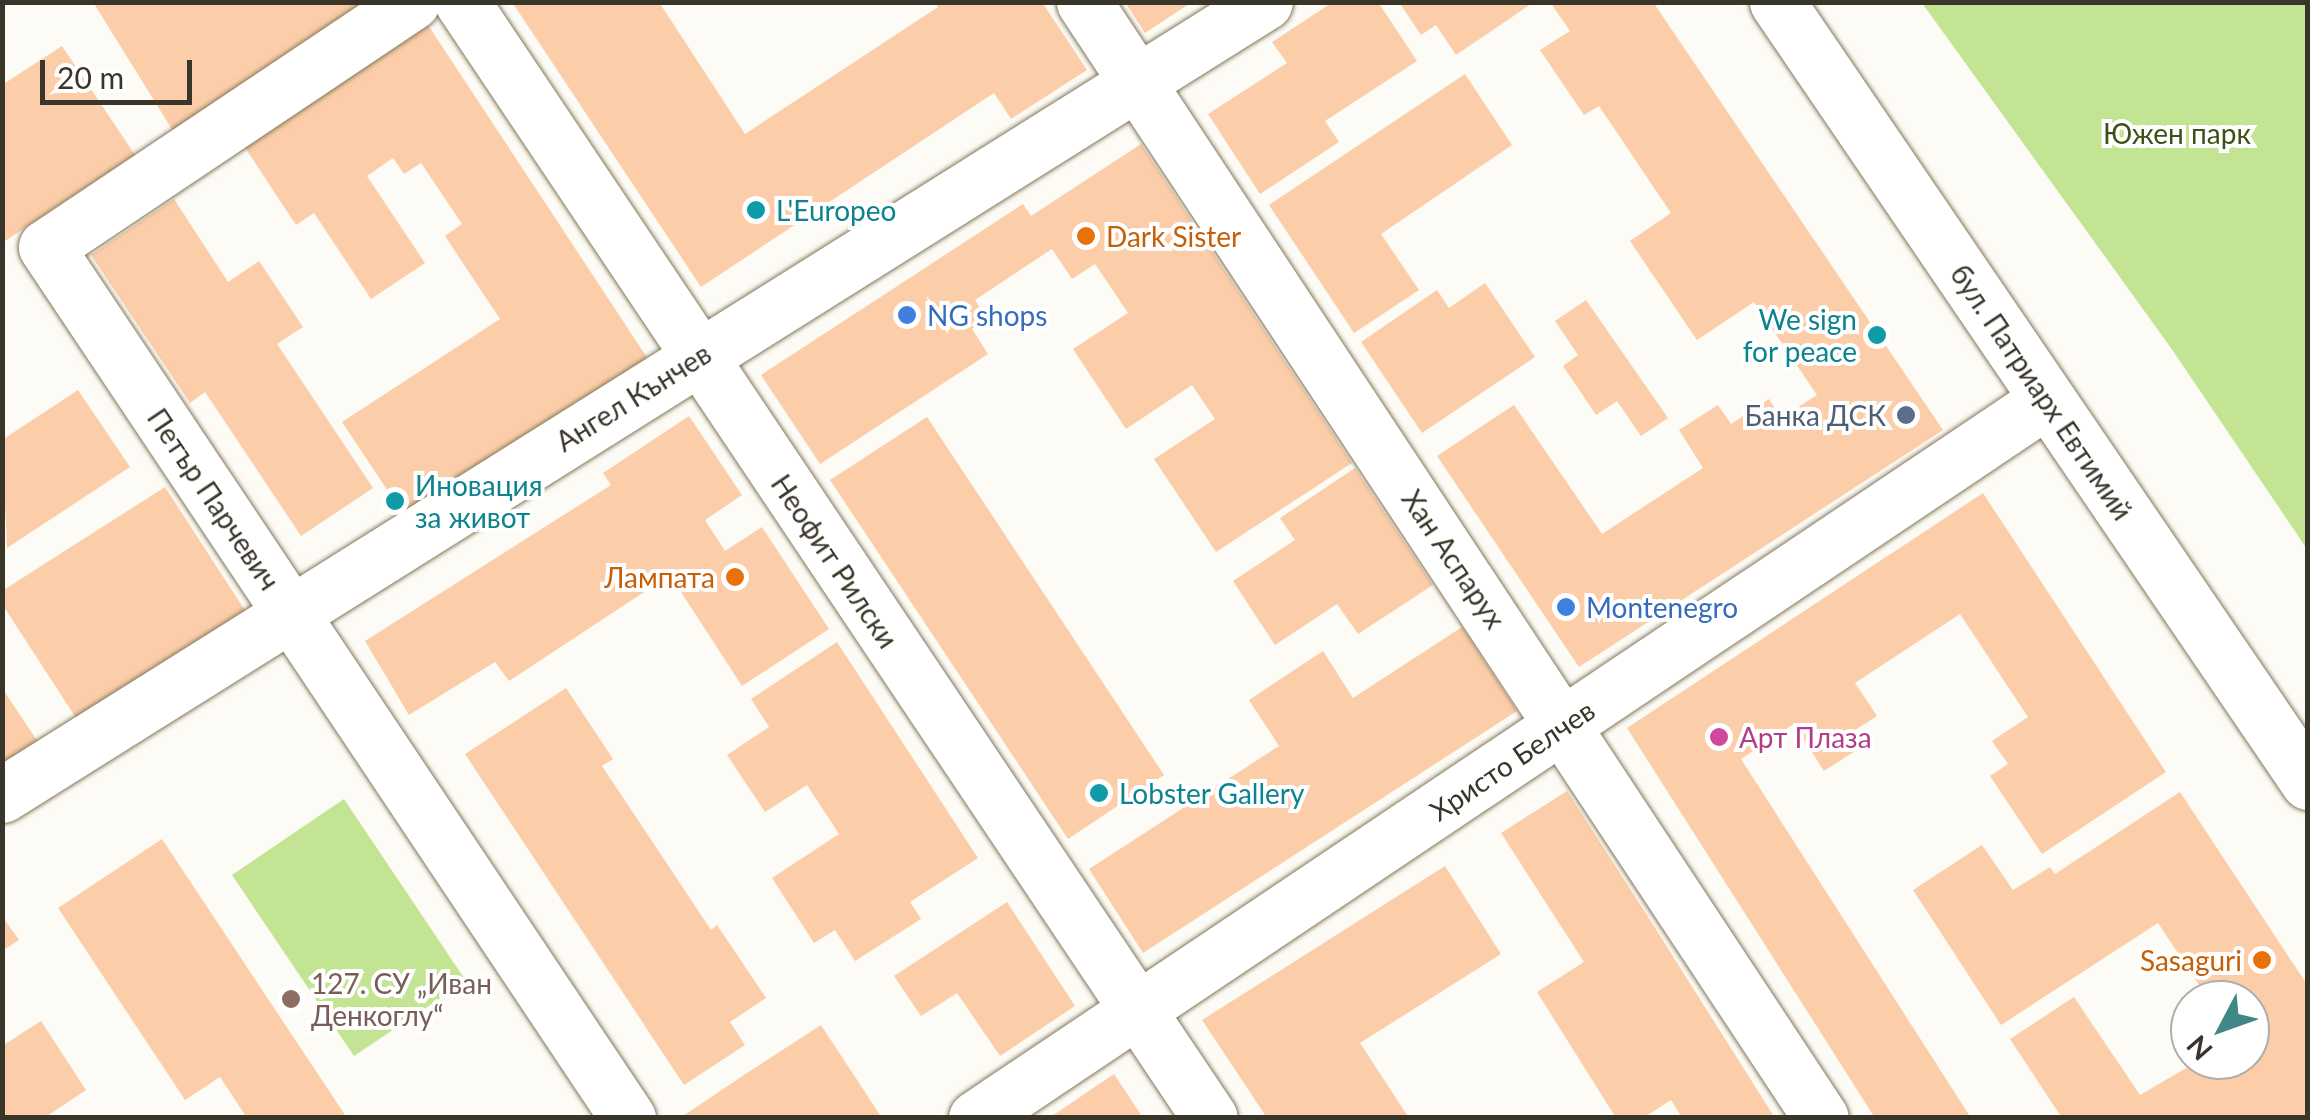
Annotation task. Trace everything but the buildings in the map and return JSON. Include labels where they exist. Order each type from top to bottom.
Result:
[{"type":"street","name":"Петър Парчевич","points":[[412,2],[46,246],[628,1118]]},
{"type":"street","name":"Неофит Рилски","points":[[462,2],[1210,1118]]},
{"type":"street","name":"Хан Аспарух","points":[[1084,2],[1567,724],[1821,1118]]},
{"type":"street","name":"Ангел Кънчев","points":[[2,795],[697,357],[1140,85],[1265,2]]},
{"type":"street","name":"бул. Патриарх Евтимий","points":[[1777,2],[2308,782]]},
{"type":"street","name":"Христо Белчев","points":[[976,1118],[2047,400]]},
{"type":"green space","name":"Южен парк","points":[[1922,3],[2307,3],[2307,549],[2171,348]]},
{"type":"green space","points":[[344,799],[466,981],[354,1056],[232,875]]},
{"type":"place","name":"L'Europeo","points":[[756,210]]},
{"type":"place","name":"Dark Sister","points":[[1086,236]]},
{"type":"place","name":"NG shops","points":[[907,315]]},
{"type":"place","name":"We sign for peace","points":[[1877,335]]},
{"type":"place","name":"Банка ДСК","points":[[1906,415]]},
{"type":"place","name":"Иновация за живот","points":[[395,501]]},
{"type":"place","name":"Лампата","points":[[735,577]]},
{"type":"place","name":"Montenegro","points":[[1566,607]]},
{"type":"place","name":"Арт Плаза","points":[[1719,737]]},
{"type":"place","name":"Lobster Gallery","points":[[1099,793]]},
{"type":"place","name":"Sasaguri","points":[[2262,960]]},
{"type":"place","name":"127. СУ „Иван Денкоглу“","points":[[291,999]]}]
